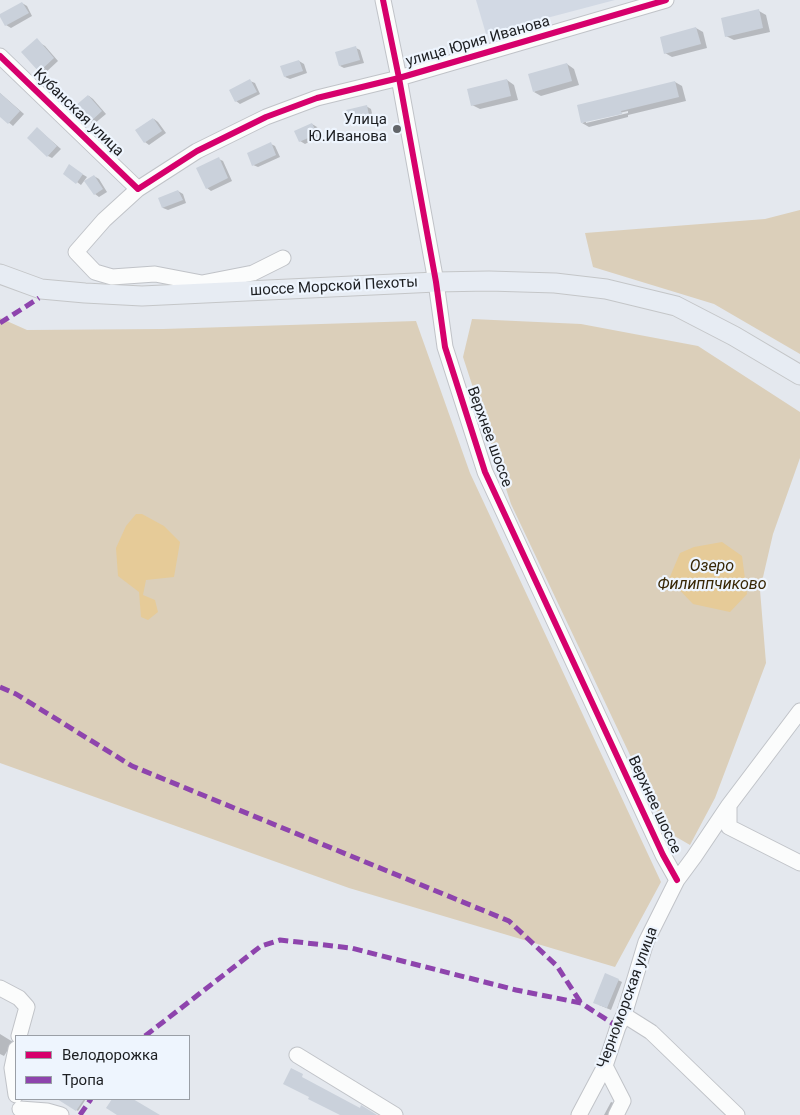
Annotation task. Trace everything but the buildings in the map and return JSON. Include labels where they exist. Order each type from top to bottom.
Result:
[{"type":"main road","name":"шоссе Морской Пехоты","points":[[0,274],[41,289],[142,296],[502,280],[606,289],[676,306],[734,336],[800,375]]},
{"type":"street","name":"Верхнее шоссе","points":[[383,0],[436,282],[445,347],[486,472],[663,855],[677,880]]},
{"type":"street","name":"улица Юрия Иванова","points":[[282,258],[253,274],[202,283],[155,274],[112,277],[95,272],[76,252],[104,220],[138,189],[196,151],[266,117],[317,98],[399,78],[666,0]]},
{"type":"street","name":"Кубанская улица","points":[[0,56],[138,189]]},
{"type":"street","name":"Черноморская улица","points":[[579,1115],[605,1066],[624,1015],[646,942],[677,880],[728,805],[800,712]]},
{"type":"street","points":[[728,805],[729,827],[800,863]]},
{"type":"street","points":[[0,988],[19,998],[27,1007],[19,1035]]},
{"type":"street","points":[[624,1015],[651,1032],[737,1115]]},
{"type":"street","points":[[15,1054],[12,1068],[15,1084]]},
{"type":"street","points":[[297,1056],[395,1115]]},
{"type":"street","points":[[605,1066],[623,1101],[616,1115]]},
{"type":"street","points":[[0,1079],[15,1097]]},
{"type":"street","points":[[18,1101],[61,1115]]},
{"type":"shaded area","points":[[476,0],[615,0],[486,34]]},
{"type":"shaded area","points":[[800,210],[800,354],[714,304],[593,267],[585,233],[765,219]]},
{"type":"shaded area","points":[[0,318],[27,330],[163,329],[416,321],[470,473],[661,882],[615,967],[349,888],[0,763]]},
{"type":"shaded area","points":[[472,319],[581,324],[698,346],[800,412],[800,458],[773,534],[760,590],[766,663],[715,798],[690,845],[666,831],[511,504],[463,357]]},
{"type":"water","points":[[136,514],[142,514],[164,526],[180,542],[174,577],[146,580],[143,595],[155,600],[158,612],[148,620],[141,617],[139,592],[118,576],[116,548],[126,526]]},
{"type":"water","name":"Озеро Филиппчиково","points":[[722,542],[742,556],[747,594],[730,612],[693,604],[669,579],[680,553],[694,547]]},
{"type":"marked path","points":[[0,323],[39,298]]},
{"type":"marked path","points":[[0,687],[16,694],[132,766],[509,921],[557,966],[581,1003]]},
{"type":"marked path","points":[[146,1035],[261,946],[280,940],[351,948],[516,990],[581,1003],[618,1027]]},
{"type":"marked path","points":[[80,1115],[90,1100]]},
{"type":"cycle path","points":[[383,0],[436,282],[445,347],[485,472],[663,855],[677,880]]},
{"type":"cycle path","points":[[0,56],[138,189],[197,151],[266,117],[317,98],[399,78],[666,0]]},
{"type":"place","name":"Улица Ю.Иванова","points":[[397,129]]}]
